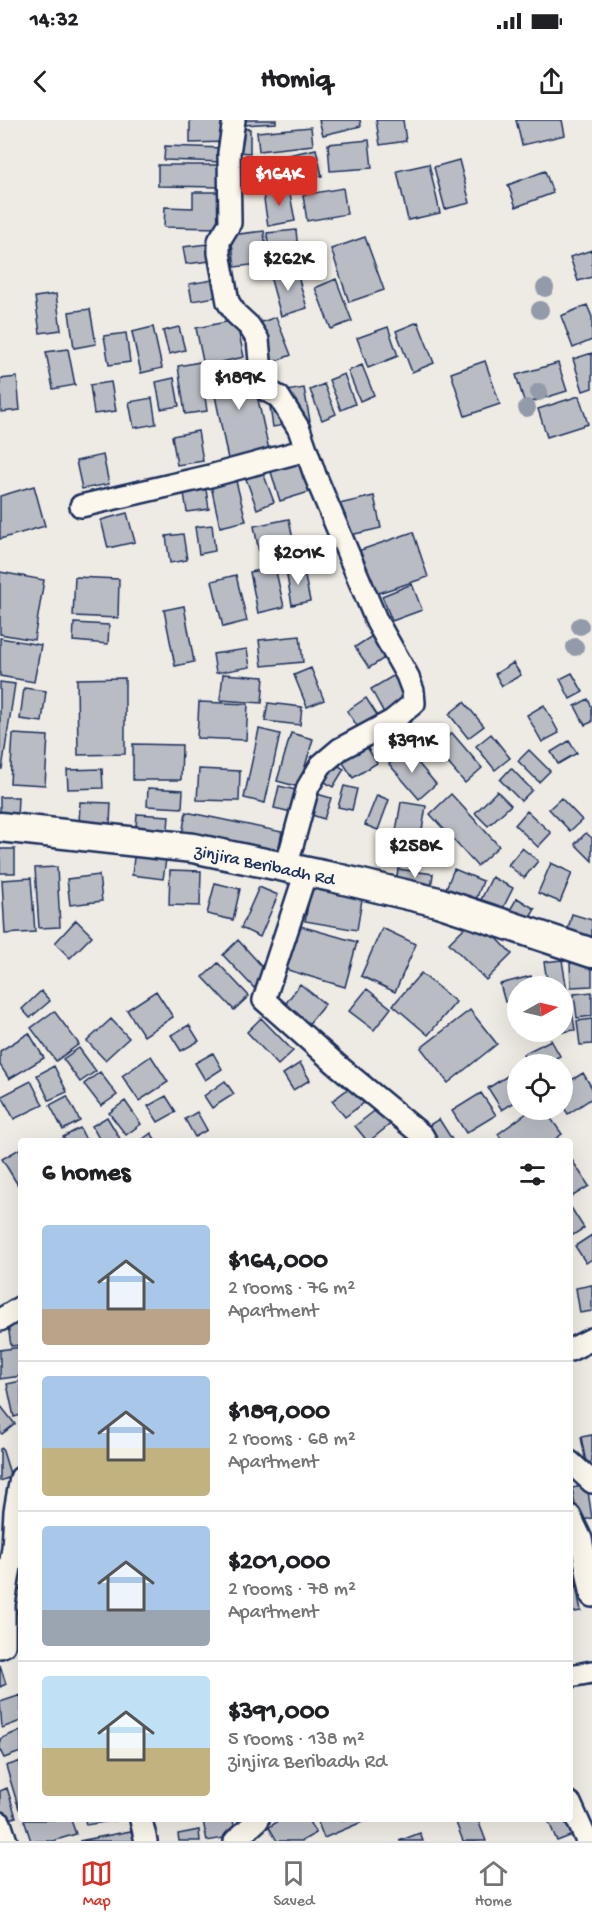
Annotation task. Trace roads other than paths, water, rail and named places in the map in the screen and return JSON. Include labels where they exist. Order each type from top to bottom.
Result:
[{"type":"street","points":[[234,120],[229,153],[230,223],[219,241],[223,279],[232,308],[249,326],[258,340],[261,372],[266,390],[279,397],[299,429],[377,622],[407,675],[413,691],[414,703],[392,721],[340,749],[321,765],[308,787],[296,870],[264,1000],[424,1138]]},
{"type":"street","points":[[81,506],[210,476],[306,450]]},
{"type":"street","name":"zinjira Beribadh Rd","points":[[0,827],[193,848],[438,902],[592,953]]},
{"type":"street","points":[[0,1320],[18,1309]]},
{"type":"street","points":[[573,1348],[592,1339]]},
{"type":"street","points":[[573,1465],[592,1482]]},
{"type":"street","points":[[0,1647],[4,1645],[4,1605],[18,1494]]},
{"type":"street","points":[[573,1522],[581,1539],[592,1596]]},
{"type":"street","points":[[573,1675],[592,1671]]},
{"type":"street","points":[[573,1809],[588,1841]]},
{"type":"street","points":[[141,1822],[146,1841]]},
{"type":"street","points":[[235,1841],[256,1822]]},
{"type":"street","points":[[0,1823],[6,1841]]}]
